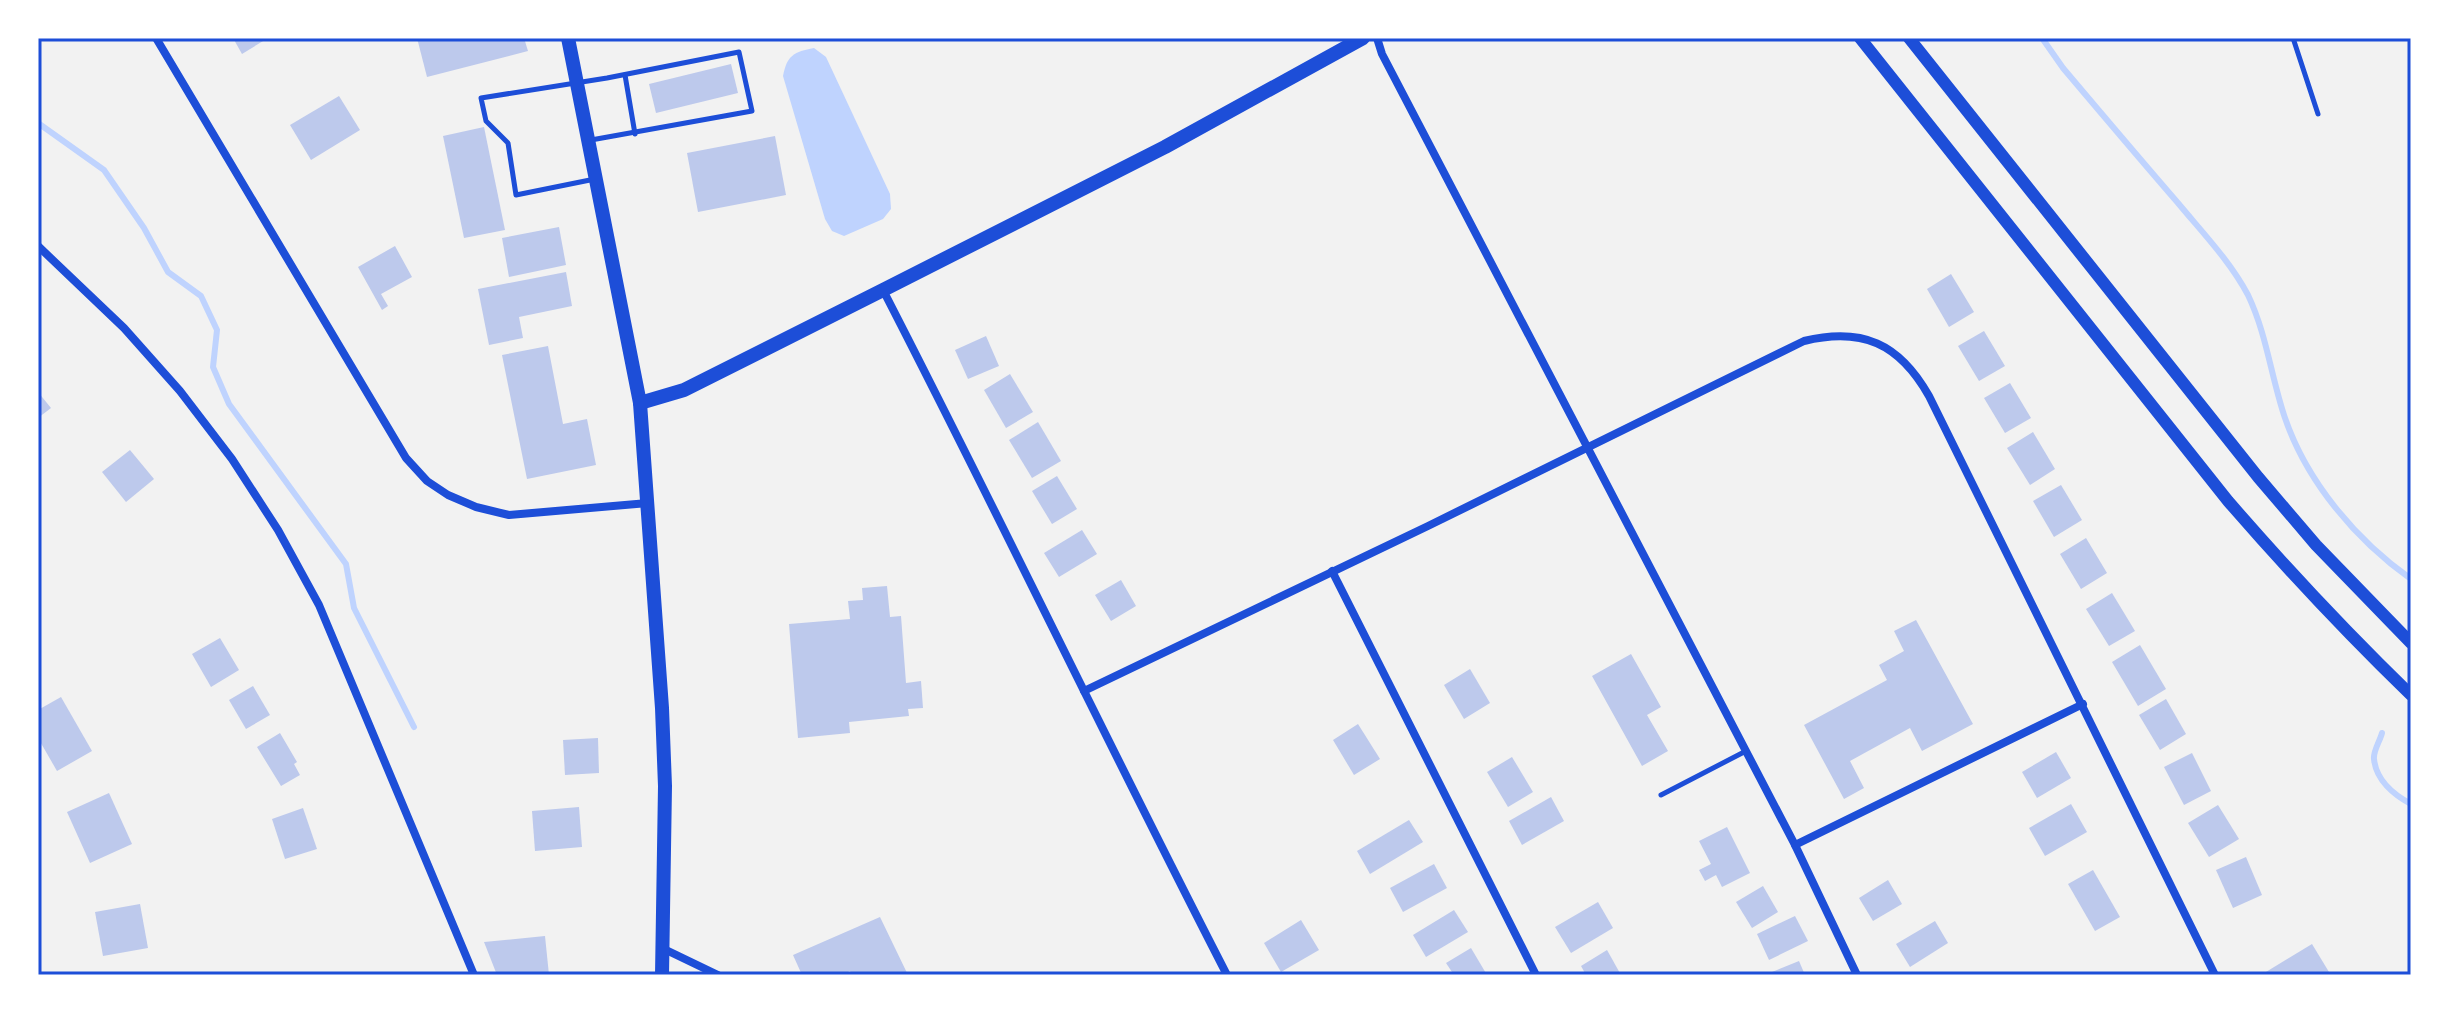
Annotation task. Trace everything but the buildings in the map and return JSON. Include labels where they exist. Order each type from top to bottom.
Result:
[{"type":"main road","points":[[568,38],[640,403],[665,786],[662,975]]},
{"type":"main road","points":[[640,403],[684,390],[883,290],[1165,147],[1363,38]]},
{"type":"street","points":[[156,38],[406,458],[427,481],[448,495],[476,507],[509,515],[648,503]]},
{"type":"street","points":[[1377,38],[1382,54],[1795,845],[1857,975]]},
{"type":"street","points":[[1860,38],[2228,501],[2350,636],[2411,695]]},
{"type":"street","points":[[1909,38],[2258,477],[2316,545],[2411,643]]},
{"type":"street","points":[[38,246],[124,328],[180,391],[232,459],[278,530],[319,605],[474,975]]},
{"type":"street","points":[[883,290],[1227,975]]},
{"type":"street","points":[[1084,691],[1804,341],[1828,336],[1853,336],[1877,343],[1899,356],[1917,374],[2215,975]]},
{"type":"street","points":[[1332,571],[1536,975]]},
{"type":"street","points":[[1795,845],[2083,704]]},
{"type":"street","points":[[664,949],[716,975]]},
{"type":"lane","points":[[2293,38],[2318,114]]},
{"type":"lane","points":[[588,140],[752,111],[739,52],[576,84],[481,98],[486,121],[508,143],[516,195],[596,179]]},
{"type":"lane","points":[[625,75],[635,134]]},
{"type":"lane","points":[[1661,795],[1746,751]]},
{"type":"water","points":[[814,48],[826,57],[890,194],[891,209],[883,219],[844,236],[832,231],[825,219],[783,76],[792,56]]},
{"type":"waterway","points":[[2042,38],[2063,68],[2233,270],[2254,310],[2285,418],[2306,465],[2353,528],[2411,579]]},
{"type":"waterway","points":[[38,123],[104,170],[144,228],[168,272],[201,296],[217,330],[213,367],[229,404],[346,564],[354,608],[414,727]]},
{"type":"waterway","points":[[2382,733],[2374,756],[2375,767],[2392,791],[2411,804]]}]
